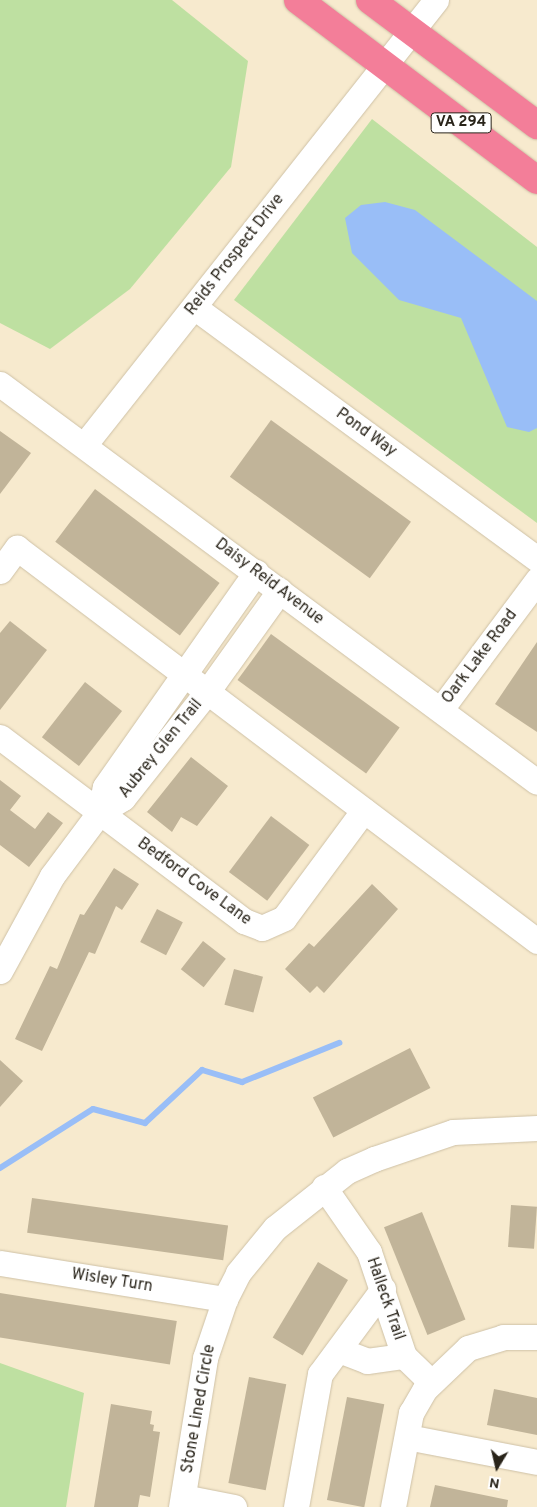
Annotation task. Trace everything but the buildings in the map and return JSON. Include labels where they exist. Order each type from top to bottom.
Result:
[{"type":"highway","name":"VA 294","points":[[298,0],[537,180]]},
{"type":"highway","name":"VA 294","points":[[370,0],[537,126]]},
{"type":"street","name":"Reids Prospect Drive","points":[[85,444],[436,0]]},
{"type":"street","name":"Pond Way","points":[[194,307],[537,559]]},
{"type":"street","name":"Daisy Reid Avenue","points":[[0,384],[85,444],[537,782]]},
{"type":"street","points":[[0,571],[17,548],[537,941]]},
{"type":"street","name":"Aubrey Glen Trail","points":[[99,813],[105,787],[183,673],[256,572]]},
{"type":"street","name":"Oark Lake Road","points":[[441,709],[537,580]]},
{"type":"street","name":"Aubrey Glen Trail","points":[[99,813],[123,798],[207,692],[280,590]]},
{"type":"street","name":"Bedford Cove Lane","points":[[0,737],[244,921],[262,928],[284,918],[364,810]]},
{"type":"street","points":[[0,970],[52,876],[99,813]]},
{"type":"street","name":"Stone Lined Circle","points":[[182,1502],[205,1358],[225,1299],[256,1248],[324,1187],[374,1159],[453,1132],[537,1128]]},
{"type":"street","name":"Halleck Trail","points":[[324,1187],[369,1252],[404,1356],[431,1382]]},
{"type":"street","name":"Wisley Turn","points":[[0,1263],[225,1299]]},
{"type":"street","points":[[296,1507],[315,1390],[320,1374],[383,1289]]},
{"type":"street","points":[[393,1507],[411,1413],[431,1382],[468,1348],[503,1337],[537,1337]]},
{"type":"street","points":[[339,1350],[367,1361],[404,1356]]},
{"type":"street","points":[[407,1437],[537,1462]]},
{"type":"street","points":[[182,1502],[234,1507]]},
{"type":"green space","points":[[0,0],[172,0],[248,61],[231,167],[130,289],[50,349],[0,323]]},
{"type":"green space","points":[[372,119],[537,247],[537,523],[234,300]]},
{"type":"green space","points":[[0,1363],[84,1393],[66,1507],[0,1507]]},
{"type":"water","points":[[385,202],[415,210],[537,301],[537,428],[529,432],[507,427],[461,318],[399,300],[352,253],[345,218],[361,205]]},
{"type":"waterway","points":[[0,1168],[93,1109],[145,1123],[202,1070],[242,1082],[339,1043]]}]
